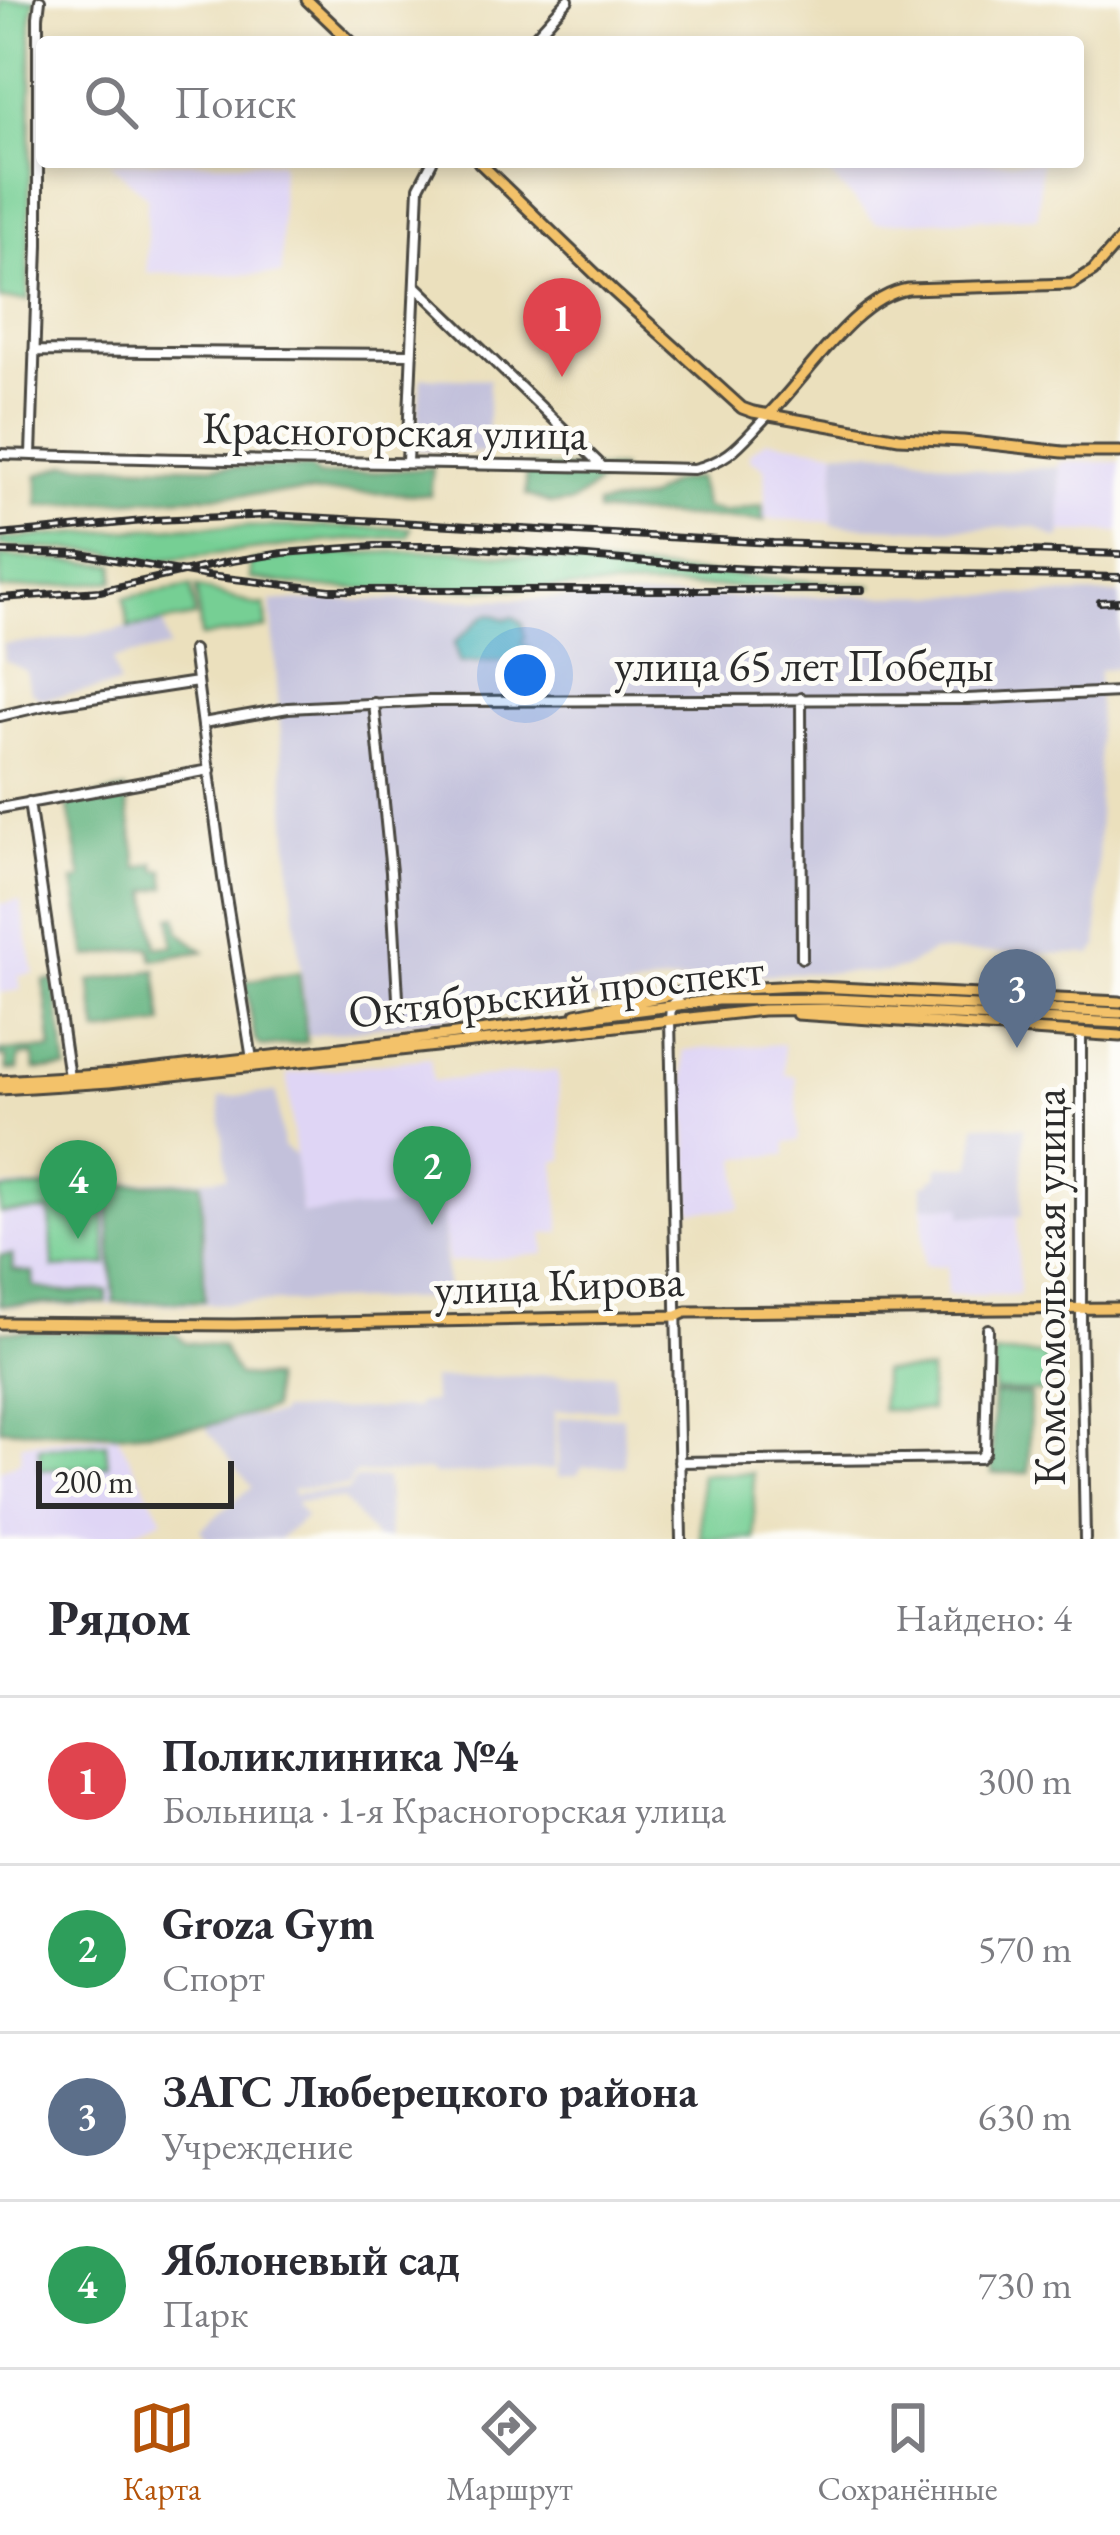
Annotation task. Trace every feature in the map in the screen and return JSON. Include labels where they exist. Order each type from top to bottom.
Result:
[{"type":"main road","points":[[307,0],[346,36]]},
{"type":"main road","points":[[485,168],[733,401],[753,412],[899,438],[1063,452],[1120,452]]},
{"type":"main road","points":[[768,415],[854,319],[885,295],[908,289],[1072,284],[1108,261],[1120,240]]},
{"type":"main road","points":[[526,1026],[684,992],[818,987],[1120,1002]]},
{"type":"main road","name":"Октябрьский проспект","points":[[0,1085],[70,1086],[735,999],[833,998],[1120,1013]]},
{"type":"main road","points":[[762,1010],[1120,1036]]},
{"type":"main road","name":"Октябрьский проспект","points":[[0,1085],[762,1010],[1120,1023]]},
{"type":"main road","name":"улица Кирова","points":[[0,1322],[242,1324],[677,1316],[686,1312],[1120,1309]]},
{"type":"street","points":[[38,36],[40,0]]},
{"type":"street","points":[[535,36],[567,0]]},
{"type":"street","points":[[31,455],[38,168]]},
{"type":"street","points":[[407,461],[419,187],[429,168]]},
{"type":"street","points":[[415,285],[603,467]]},
{"type":"street","points":[[34,351],[410,354]]},
{"type":"street","name":"Красногорская улица","points":[[0,454],[694,470],[716,464],[735,450],[768,415]]},
{"type":"street","points":[[193,650],[253,1061]]},
{"type":"street","points":[[0,716],[197,682]]},
{"type":"street","name":"улица 65 лет Победы","points":[[202,723],[288,709],[374,703],[967,699],[1120,692]]},
{"type":"street","points":[[801,698],[802,958]]},
{"type":"street","points":[[374,703],[399,1016]]},
{"type":"street","points":[[0,808],[210,770]]},
{"type":"street","points":[[29,802],[69,1077]]},
{"type":"street","points":[[681,1539],[670,1020],[671,1005],[684,992]]},
{"type":"street","name":"Комсомольская улица","points":[[1081,1034],[1084,1539]]},
{"type":"street","points":[[679,1462],[980,1458],[986,1452],[988,1329]]},
{"type":"shaded area","points":[[116,168],[281,168],[282,275],[147,273],[147,197]]},
{"type":"shaded area","points":[[823,168],[1041,168],[1038,217],[876,223]]},
{"type":"shaded area","points":[[421,377],[489,379],[487,453],[416,450]]},
{"type":"shaded area","points":[[767,440],[836,450],[832,522],[765,519],[765,469],[751,461],[749,453]]},
{"type":"shaded area","points":[[836,450],[901,452],[988,472],[1059,466],[1061,538],[1035,527],[832,525]]},
{"type":"shaded area","points":[[1059,462],[1120,462],[1120,532],[1061,532]]},
{"type":"shaded area","points":[[1120,594],[1120,668],[1099,670],[1098,946],[1092,954],[932,952],[888,972],[657,983],[594,999],[308,1036],[271,601]]},
{"type":"shaded area","points":[[163,622],[169,648],[113,659],[119,685],[42,699],[30,691],[26,671],[4,660],[3,644]]},
{"type":"shaded area","points":[[20,900],[34,973],[19,976],[21,990],[0,993],[0,904]]},
{"type":"shaded area","points":[[783,1044],[785,1075],[796,1076],[799,1141],[786,1142],[786,1155],[738,1158],[740,1209],[691,1211],[683,1050]]},
{"type":"shaded area","points":[[430,1058],[433,1081],[557,1071],[564,1160],[555,1161],[561,1232],[544,1234],[545,1254],[448,1263],[442,1204],[301,1214],[287,1074]]},
{"type":"shaded area","points":[[276,1092],[283,1147],[295,1155],[301,1214],[443,1203],[447,1298],[208,1304],[203,1179],[227,1177],[219,1098]]},
{"type":"shaded area","points":[[976,1124],[1024,1127],[1022,1216],[962,1216],[962,1206],[923,1206],[923,1184],[937,1177],[938,1166],[972,1166]]},
{"type":"shaded area","points":[[203,1179],[208,1304],[0,1307],[0,1187]]},
{"type":"shaded area","points":[[923,1206],[962,1206],[963,1216],[1017,1216],[1019,1295],[947,1295],[947,1266],[924,1266]]},
{"type":"shaded area","points":[[614,1373],[616,1409],[554,1411],[555,1469],[354,1474],[348,1486],[291,1489],[296,1497],[297,1493],[348,1491],[355,1479],[386,1478],[389,1539],[376,1539],[343,1499],[297,1502],[306,1517],[279,1539],[207,1539],[200,1530],[252,1487],[207,1430],[210,1420],[279,1415],[280,1411],[417,1408],[417,1403],[433,1402],[432,1379]]},
{"type":"shaded area","points":[[623,1416],[625,1466],[583,1466],[577,1475],[558,1477],[558,1418]]},
{"type":"shaded area","points":[[118,1436],[163,1519],[117,1539],[0,1539],[0,1470],[20,1461],[21,1443]]},
{"type":"green space","points":[[0,0],[35,0],[31,16],[28,300],[0,299]]},
{"type":"green space","points":[[67,464],[310,468],[319,476],[433,468],[430,495],[283,493],[38,506],[38,475]]},
{"type":"green space","points":[[526,467],[621,469],[618,480],[600,482],[572,503],[552,504],[526,495]]},
{"type":"green space","points":[[697,478],[705,508],[724,512],[762,505],[764,521],[597,512],[597,505],[647,499],[672,482]]},
{"type":"green space","points":[[189,526],[411,528],[408,536],[154,561],[104,552],[0,546],[0,539]]},
{"type":"green space","points":[[459,550],[874,586],[386,589],[321,588],[251,579],[250,562],[298,555]]},
{"type":"green space","points":[[0,556],[115,565],[114,581],[0,590]]},
{"type":"green space","points":[[191,586],[195,617],[129,628],[124,598]]},
{"type":"green space","points":[[196,587],[265,605],[267,628],[201,637]]},
{"type":"green space","points":[[125,790],[138,868],[155,863],[156,870],[164,870],[166,887],[148,891],[157,947],[174,946],[171,917],[177,916],[180,933],[204,951],[153,960],[150,947],[87,957],[74,881],[82,879],[67,803]]},
{"type":"green space","points":[[156,970],[163,1024],[98,1033],[90,981]]},
{"type":"green space","points":[[299,972],[307,1042],[262,1047],[255,1040],[245,981]]},
{"type":"green space","points":[[54,980],[67,1069],[35,1070],[33,1055],[19,1056],[18,1070],[7,1070],[0,1051],[52,1049],[44,981]]},
{"type":"green space","points":[[201,1182],[205,1301],[114,1303],[107,1185]]},
{"type":"green space","points":[[102,1184],[107,1265],[53,1268],[50,1211],[0,1213],[0,1190]]},
{"type":"green space","points":[[0,1255],[12,1255],[13,1270],[33,1273],[34,1287],[107,1291],[107,1303],[0,1305]]},
{"type":"green space","points":[[0,1331],[175,1333],[185,1342],[221,1346],[238,1376],[272,1378],[272,1409],[206,1426],[115,1434],[0,1429]]},
{"type":"green space","points":[[995,1354],[1046,1355],[1045,1392],[994,1391]]},
{"type":"green space","points":[[882,1371],[930,1371],[930,1410],[882,1410]]},
{"type":"green space","points":[[993,1394],[1030,1395],[1029,1473],[992,1473]]},
{"type":"green space","points":[[106,1443],[108,1465],[40,1470],[39,1448]]},
{"type":"green space","points":[[753,1473],[755,1539],[701,1539],[700,1474]]},
{"type":"water","points":[[492,614],[522,623],[525,638],[521,643],[529,647],[528,660],[459,663],[454,643]]},
{"type":"railway","points":[[0,535],[153,520],[272,515],[773,543],[1120,554]]},
{"type":"railway","points":[[0,598],[100,591],[226,562],[375,546],[456,546],[792,571],[1120,577]]},
{"type":"railway","points":[[0,552],[81,554],[208,576],[330,590],[862,590]]},
{"type":"railway","points":[[1100,602],[1120,601]]},
{"type":"place","name":"Поликлиника №4","points":[[562,377]]},
{"type":"place","name":"ЗАГС Люберецкого района","points":[[1017,1048]]},
{"type":"place","name":"Groza Gym","points":[[432,1225]]},
{"type":"place","name":"Яблоневый сад","points":[[78,1239]]}]
